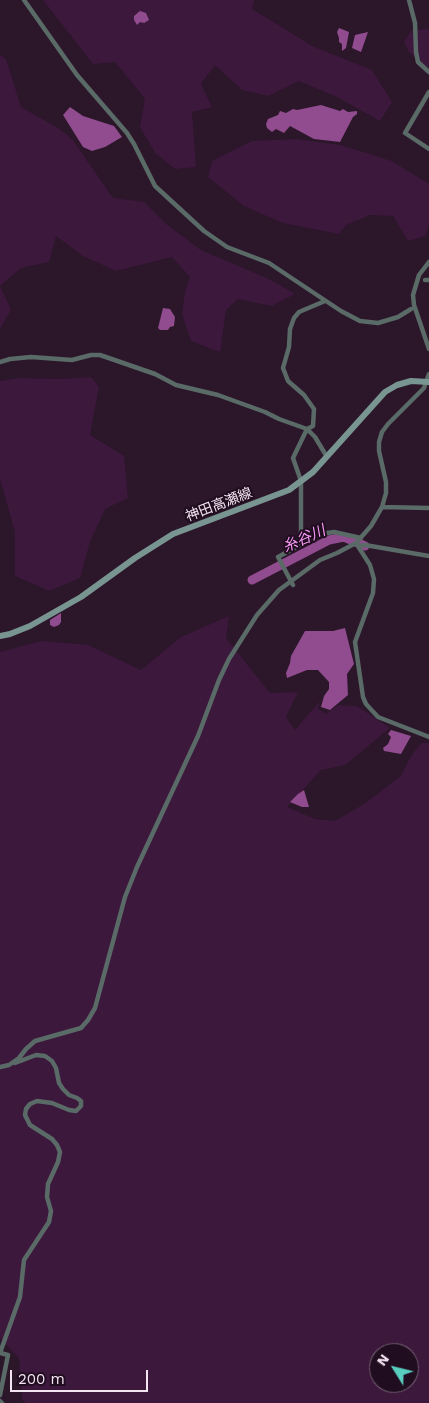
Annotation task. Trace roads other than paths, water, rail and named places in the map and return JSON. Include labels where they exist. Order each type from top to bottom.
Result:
[{"type":"main road","name":"神田高瀬線","points":[[0,636],[30,626],[80,597],[173,534],[279,496],[301,482],[327,457],[386,392],[411,380],[428,381]]},
{"type":"street","points":[[24,0],[77,75],[127,133],[155,186],[164,197],[204,231],[227,247],[269,263],[325,301],[360,321],[371,324],[388,321],[411,309]]},
{"type":"street","points":[[410,0],[415,23],[418,62],[429,72]]},
{"type":"street","points":[[429,92],[405,133],[429,149]]},
{"type":"street","points":[[429,262],[418,275],[413,294],[414,305],[429,348]]},
{"type":"street","points":[[301,543],[301,482],[293,458],[307,429],[313,426],[314,409],[304,395],[288,381],[284,368],[289,347],[290,329],[294,318],[299,312],[325,301]]},
{"type":"street","points":[[0,362],[31,357],[72,360],[91,355],[100,355],[155,374],[176,385],[218,395],[307,429],[315,437],[327,457]]},
{"type":"street","points":[[357,544],[371,526],[382,507],[386,493],[386,482],[379,451],[382,432],[419,394],[428,381],[429,374]]},
{"type":"street","points":[[382,507],[429,508]]},
{"type":"street","points":[[292,583],[278,557],[320,534],[334,532],[361,538]]},
{"type":"street","points":[[357,544],[372,569],[374,579],[373,593],[355,642],[363,697],[366,704],[378,717],[429,736]]},
{"type":"street","points":[[9,1065],[19,1058],[35,1041],[81,1028],[96,1008],[125,897],[137,867],[198,736],[229,659],[257,615],[279,590],[292,583],[320,560],[357,544],[429,556]]},
{"type":"street","points":[[0,1067],[36,1055],[45,1056],[52,1061],[56,1068],[59,1083],[63,1090],[81,1102],[81,1106],[76,1111],[69,1110],[52,1102],[37,1101],[30,1104],[26,1109],[25,1116],[30,1125],[52,1139],[60,1152],[58,1162],[48,1184],[51,1211],[49,1222],[24,1260],[20,1297],[0,1353],[8,1355],[0,1395]]},
{"type":"waterway","name":"糸谷川","points":[[252,580],[329,540],[344,537],[365,546]]}]
